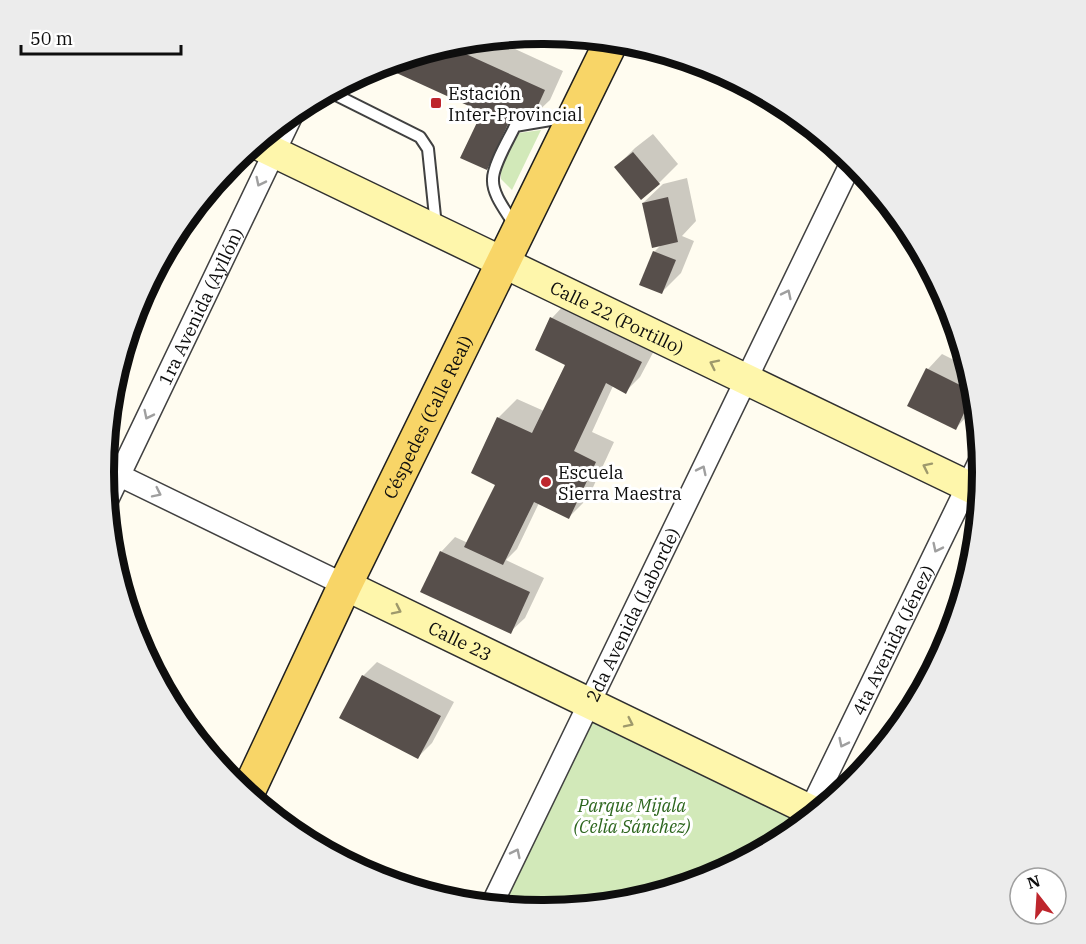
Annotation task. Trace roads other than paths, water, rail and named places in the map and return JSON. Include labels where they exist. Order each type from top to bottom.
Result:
[{"type":"main road","name":"Céspedes (Calle Real)","points":[[251,785],[345,585],[608,49]]},
{"type":"main road","name":"Calle 22 (Portillo)","points":[[265,147],[971,488]]},
{"type":"main road","name":"Calle 23","points":[[345,585],[589,703],[804,812]]},
{"type":"street","name":"1ra Avenida (Ayllón)","points":[[114,466],[265,147]]},
{"type":"street","name":"2da Avenida (Laborde)","points":[[495,898],[847,170]]},
{"type":"street","name":"Calle 23","points":[[114,472],[345,585]]},
{"type":"street","name":"4ta Avenida (Jénez)","points":[[817,802],[971,495]]},
{"type":"lane","points":[[337,97],[420,137],[428,149],[436,229]]},
{"type":"lane","points":[[518,232],[496,195],[492,179],[495,167],[515,126],[575,116]]},
{"type":"place","name":"Estación Inter-Provincial","points":[[436,103]]},
{"type":"place","name":"Escuela Sierra Maestra","points":[[546,482]]},
{"type":"park label","name":"Parque Mijala (Celia Sánchez)","points":[[632,815]]}]
